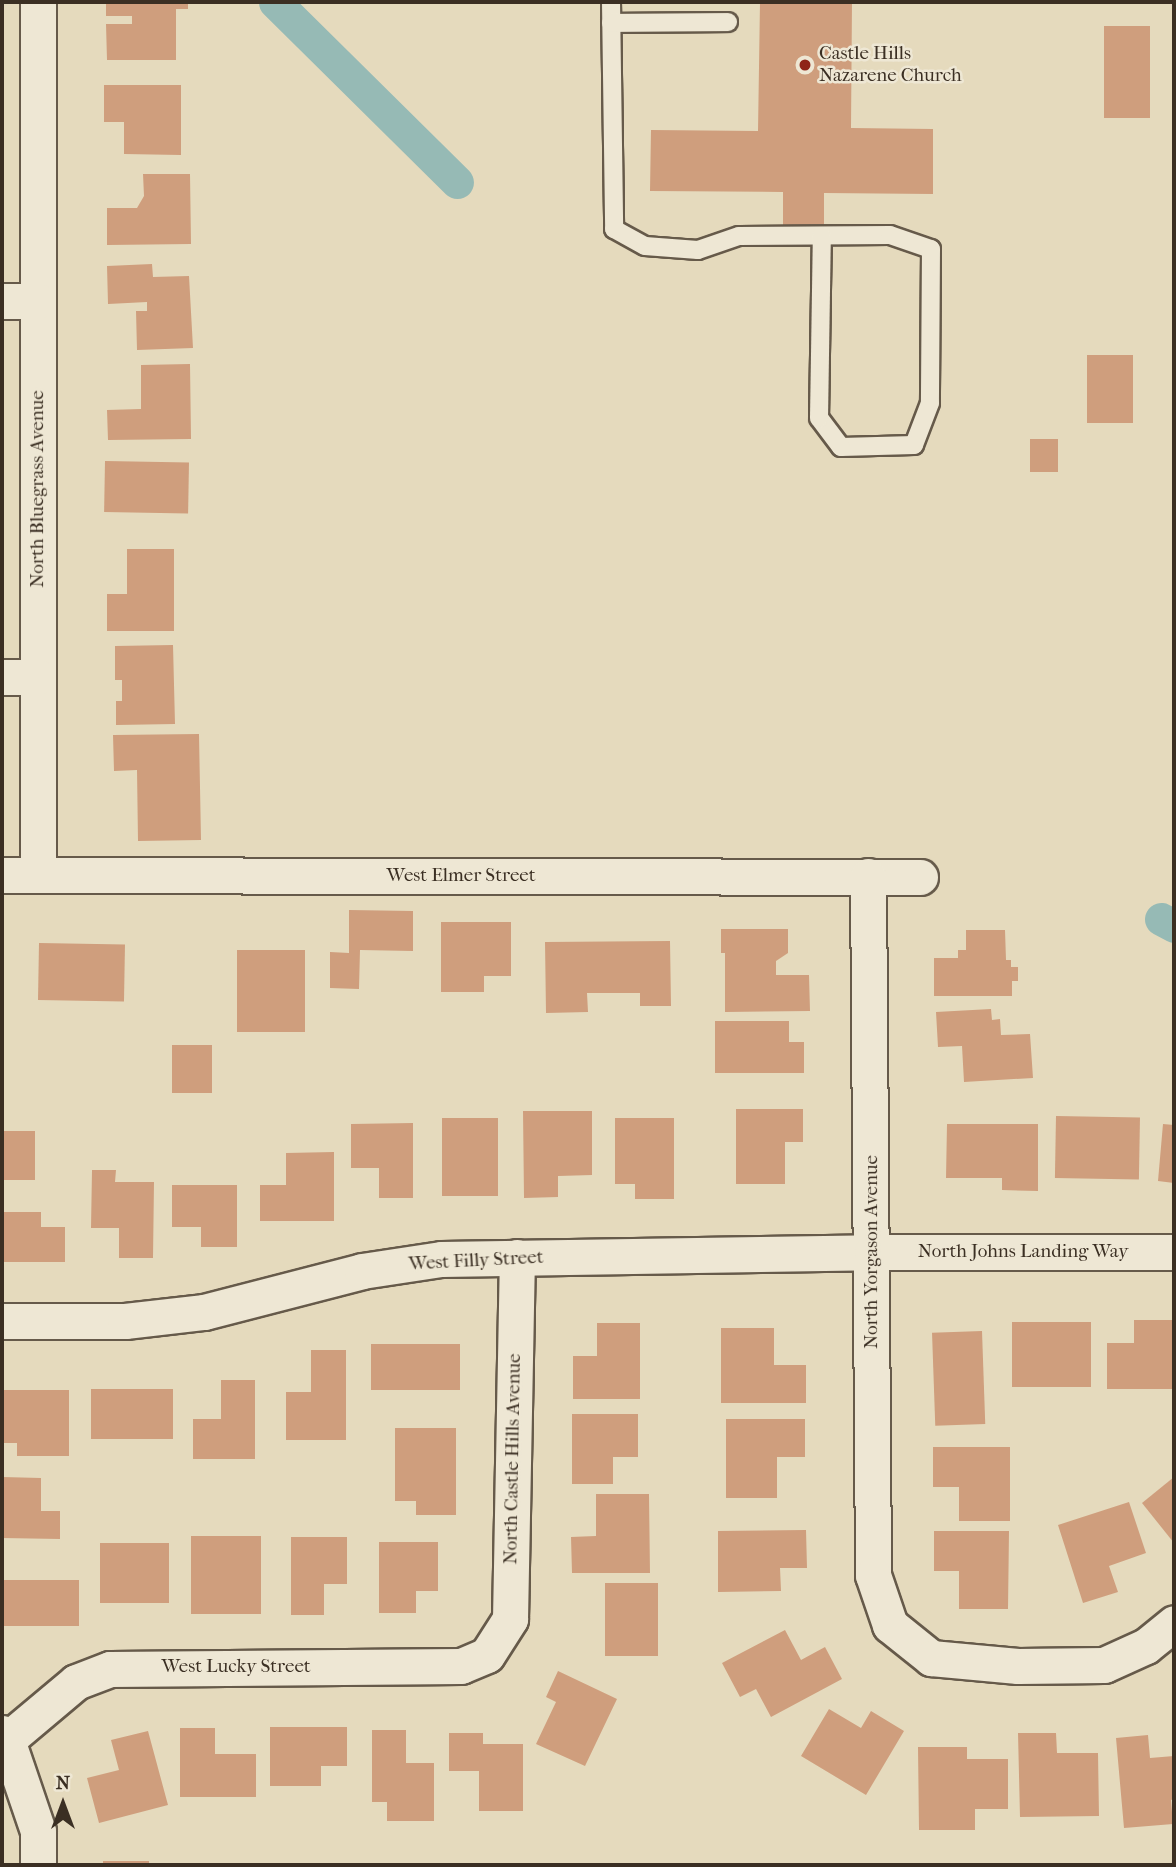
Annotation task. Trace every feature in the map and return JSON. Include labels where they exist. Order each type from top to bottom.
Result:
[{"type":"street","name":"North Bluegrass Avenue","points":[[38,2],[38,875]]},
{"type":"street","points":[[2,301],[38,301]]},
{"type":"street","points":[[2,677],[38,677]]},
{"type":"street","name":"West Elmer Street","points":[[2,875],[920,877]]},
{"type":"street","name":"North Yorgason Avenue","points":[[868,876],[873,1575],[890,1625],[931,1658],[1018,1666],[1104,1665],[1146,1646],[1174,1623]]},
{"type":"street","name":"North Johns Landing Way","points":[[872,1252],[1174,1252]]},
{"type":"street","name":"West Filly Street","points":[[2,1321],[125,1321],[204,1312],[362,1271],[441,1259],[872,1252]]},
{"type":"street","name":"North Castle Hills Avenue","points":[[487,1655],[510,1619],[517,1257]]},
{"type":"street","name":"West Lucky Street","points":[[5,1737],[76,1682],[110,1669],[461,1666],[487,1655]]},
{"type":"street","points":[[5,1737],[38,1831],[38,1865]]},
{"type":"lane","points":[[611,2],[614,229],[645,246],[698,250],[739,236],[890,235],[931,249],[930,403],[914,445],[841,447],[819,418],[822,236]]},
{"type":"lane","points":[[611,23],[728,22]]},
{"type":"building","points":[[106,2],[188,2],[188,9],[176,9],[176,60],[107,60],[106,24],[132,24],[132,16],[106,16]]},
{"type":"building","name":"Castle Hills Nazarene Church","points":[[760,2],[852,2],[851,128],[933,129],[933,194],[824,193],[824,227],[783,227],[783,192],[650,191],[651,130],[758,131]]},
{"type":"building","points":[[1104,26],[1150,26],[1150,118],[1104,118]]},
{"type":"building","points":[[104,85],[181,85],[181,155],[124,154],[124,122],[104,122]]},
{"type":"building","points":[[143,174],[190,174],[191,244],[107,245],[107,208],[137,208],[144,196]]},
{"type":"building","points":[[152,264],[153,277],[189,276],[193,348],[137,350],[136,311],[147,311],[147,302],[108,304],[107,266]]},
{"type":"building","points":[[1087,355],[1133,355],[1133,423],[1087,423]]},
{"type":"building","points":[[190,364],[191,439],[108,440],[107,410],[141,409],[141,365]]},
{"type":"building","points":[[1030,439],[1058,439],[1058,472],[1030,472]]},
{"type":"building","points":[[105,461],[189,462],[188,513],[104,512]]},
{"type":"building","points":[[127,549],[174,549],[174,631],[107,631],[107,594],[127,594]]},
{"type":"building","points":[[173,645],[175,724],[116,725],[116,701],[122,701],[122,680],[115,680],[115,646]]},
{"type":"building","points":[[199,734],[201,840],[138,841],[137,770],[114,771],[113,735]]},
{"type":"building","points":[[349,910],[413,911],[413,951],[360,950],[359,989],[330,988],[330,952],[349,953]]},
{"type":"building","points":[[441,922],[511,922],[511,976],[484,976],[484,992],[441,992]]},
{"type":"building","points":[[721,929],[788,929],[788,953],[776,961],[776,975],[809,975],[810,1011],[725,1012],[725,953],[721,953]]},
{"type":"building","points":[[966,930],[1005,930],[1006,960],[1011,960],[1011,967],[1018,967],[1018,981],[1012,981],[1012,996],[934,996],[934,958],[958,958],[958,950],[966,950]]},
{"type":"building","points":[[670,941],[671,1006],[640,1006],[640,993],[587,993],[588,1012],[546,1013],[545,942]]},
{"type":"building","points":[[39,943],[125,945],[124,1001],[38,1000]]},
{"type":"building","points":[[237,950],[305,950],[305,1032],[237,1032]]},
{"type":"building","points":[[991,1009],[992,1020],[1000,1019],[1001,1035],[1030,1034],[1033,1078],[964,1082],[962,1046],[938,1047],[936,1012]]},
{"type":"building","points":[[715,1021],[789,1021],[789,1042],[804,1042],[804,1073],[715,1073]]},
{"type":"building","points":[[172,1045],[212,1045],[212,1093],[172,1093]]},
{"type":"building","points":[[736,1109],[803,1109],[803,1142],[785,1142],[785,1184],[736,1184]]},
{"type":"building","points":[[523,1111],[592,1111],[592,1175],[558,1176],[558,1197],[524,1198]]},
{"type":"building","points":[[1056,1116],[1140,1117],[1139,1179],[1055,1178]]},
{"type":"building","points":[[442,1118],[498,1118],[498,1196],[442,1196]]},
{"type":"building","points":[[615,1118],[674,1118],[674,1199],[635,1199],[635,1184],[615,1184]]},
{"type":"building","points":[[413,1123],[413,1198],[379,1198],[379,1168],[351,1168],[351,1124]]},
{"type":"building","points":[[947,1124],[1038,1124],[1038,1191],[1002,1190],[1002,1178],[946,1178]]},
{"type":"building","points":[[1163,1124],[1174,1125],[1174,1183],[1158,1181]]},
{"type":"building","points":[[2,1131],[35,1131],[35,1180],[2,1180]]},
{"type":"building","points":[[334,1152],[334,1221],[260,1221],[260,1185],[286,1185],[286,1153]]},
{"type":"building","points":[[92,1170],[116,1170],[115,1182],[154,1182],[153,1258],[119,1258],[119,1228],[91,1228]]},
{"type":"building","points":[[172,1185],[237,1185],[237,1247],[201,1247],[201,1227],[172,1227]]},
{"type":"building","points":[[2,1212],[41,1212],[41,1227],[65,1227],[65,1262],[2,1262]]},
{"type":"building","points":[[1134,1320],[1172,1320],[1172,1389],[1107,1389],[1107,1343],[1134,1343]]},
{"type":"building","points":[[1012,1322],[1091,1322],[1091,1387],[1012,1387]]},
{"type":"building","points":[[597,1323],[640,1323],[640,1399],[573,1399],[573,1356],[597,1356]]},
{"type":"building","points":[[721,1328],[774,1328],[774,1365],[806,1365],[806,1403],[721,1403]]},
{"type":"building","points":[[982,1331],[985,1424],[935,1426],[932,1333]]},
{"type":"building","points":[[371,1344],[460,1344],[460,1390],[371,1390]]},
{"type":"building","points":[[311,1350],[346,1350],[346,1440],[286,1440],[286,1392],[311,1392]]},
{"type":"building","points":[[221,1380],[255,1380],[255,1459],[193,1459],[193,1419],[221,1419]]},
{"type":"building","points":[[91,1389],[173,1389],[173,1439],[91,1439]]},
{"type":"building","points":[[2,1390],[69,1390],[69,1456],[17,1456],[17,1443],[2,1443]]},
{"type":"building","points":[[572,1414],[638,1414],[638,1457],[613,1457],[613,1484],[572,1484]]},
{"type":"building","points":[[726,1419],[805,1419],[805,1457],[777,1457],[777,1498],[726,1498]]},
{"type":"building","points":[[395,1428],[456,1428],[456,1515],[416,1515],[416,1501],[395,1501]]},
{"type":"building","points":[[933,1447],[1010,1447],[1010,1521],[959,1521],[959,1487],[933,1487]]},
{"type":"building","points":[[2,1477],[41,1478],[41,1511],[60,1511],[60,1539],[2,1538]]},
{"type":"building","points":[[1174,1477],[1174,1543],[1142,1503]]},
{"type":"building","points":[[596,1494],[649,1494],[650,1573],[572,1573],[571,1537],[596,1536]]},
{"type":"building","points":[[1129,1502],[1146,1553],[1109,1566],[1118,1592],[1083,1603],[1058,1525]]},
{"type":"building","points":[[806,1530],[807,1568],[780,1568],[781,1591],[718,1592],[718,1531]]},
{"type":"building","points":[[934,1531],[1009,1531],[1008,1609],[959,1609],[959,1571],[934,1571]]},
{"type":"building","points":[[191,1536],[261,1536],[261,1614],[191,1614]]},
{"type":"building","points":[[291,1537],[347,1537],[347,1584],[324,1584],[324,1615],[291,1615]]},
{"type":"building","points":[[379,1542],[438,1542],[438,1591],[416,1591],[416,1613],[379,1613]]},
{"type":"building","points":[[100,1543],[169,1543],[169,1603],[100,1603]]},
{"type":"building","points":[[2,1580],[79,1580],[79,1626],[2,1626]]},
{"type":"building","points":[[605,1583],[658,1583],[658,1656],[605,1656]]},
{"type":"building","points":[[785,1630],[801,1660],[825,1647],[842,1679],[771,1717],[756,1689],[740,1697],[722,1663]]},
{"type":"building","points":[[558,1671],[617,1699],[585,1766],[536,1744],[556,1702],[546,1697]]},
{"type":"building","points":[[829,1709],[861,1728],[871,1711],[904,1731],[866,1795],[801,1756]]},
{"type":"building","points":[[270,1727],[347,1727],[347,1766],[321,1766],[321,1786],[270,1786]]},
{"type":"building","points":[[180,1728],[215,1728],[215,1754],[256,1754],[256,1797],[180,1797]]},
{"type":"building","points":[[372,1730],[406,1730],[406,1763],[434,1763],[434,1821],[387,1821],[387,1802],[372,1802]]},
{"type":"building","points":[[148,1731],[168,1805],[99,1823],[87,1778],[119,1770],[111,1740]]},
{"type":"building","points":[[449,1733],[483,1733],[483,1744],[523,1744],[523,1811],[479,1811],[479,1771],[449,1771]]},
{"type":"building","points":[[1018,1733],[1056,1733],[1057,1753],[1098,1753],[1099,1816],[1020,1817]]},
{"type":"building","points":[[1148,1735],[1150,1758],[1174,1756],[1174,1799],[1171,1800],[1173,1824],[1124,1828],[1116,1738]]},
{"type":"building","points":[[918,1747],[967,1747],[967,1759],[1008,1759],[1008,1809],[975,1809],[975,1830],[919,1830]]},
{"type":"building","points":[[103,1861],[149,1861],[149,1865],[103,1865]]},
{"type":"waterway","points":[[275,2],[457,182]]},
{"type":"waterway","points":[[1161,919],[1174,926]]},
{"type":"place","name":"Castle Hills Nazarene Church","points":[[805,65]]}]
